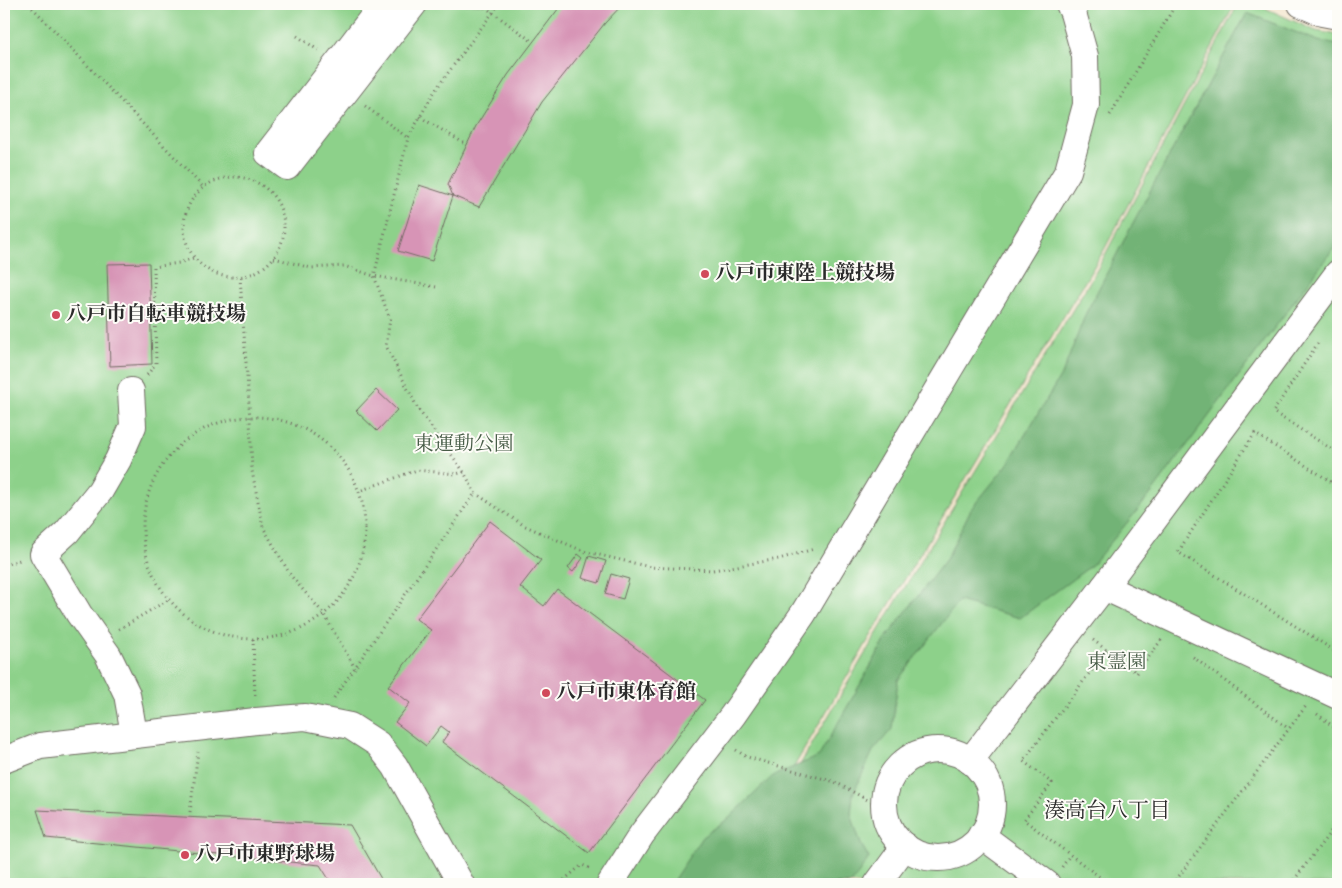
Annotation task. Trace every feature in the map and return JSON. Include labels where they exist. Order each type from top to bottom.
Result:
[{"type":"lane","points":[[383,4],[278,160],[347,92],[414,4]]},
{"type":"lane","points":[[602,877],[642,834],[732,714],[803,614],[1068,171],[1086,105],[1085,56],[1074,13],[1069,4]]},
{"type":"lane","points":[[970,761],[1104,587],[1338,273]]},
{"type":"lane","points":[[131,391],[133,426],[118,460],[100,491],[67,532],[43,554],[79,614],[108,655],[127,694],[134,734]]},
{"type":"lane","points":[[1104,587],[1176,621],[1321,696]]},
{"type":"lane","points":[[4,760],[40,746],[256,721],[305,717],[350,726],[378,744],[395,766],[461,884]]},
{"type":"lane","points":[[926,751],[952,752],[970,761],[983,774],[991,799],[991,812],[988,824],[972,845],[962,852],[936,858],[923,856],[905,846],[893,833],[887,821],[884,808],[884,796],[891,778],[903,762],[914,755],[926,751]]},
{"type":"lane","points":[[981,835],[1046,884]]},
{"type":"lane","points":[[877,884],[905,846]]},
{"type":"path","points":[[29,4],[203,187]]},
{"type":"path","points":[[482,4],[533,42]]},
{"type":"path","points":[[499,4],[436,89],[408,138],[374,276],[390,319],[386,346],[418,409],[464,472],[475,493],[523,525],[583,551],[650,567],[713,570],[779,559],[821,547]]},
{"type":"path","points":[[1110,115],[1176,4]]},
{"type":"path","points":[[297,36],[309,44]]},
{"type":"path","points":[[347,92],[408,138]]},
{"type":"path","points":[[420,117],[467,145]]},
{"type":"path","points":[[240,177],[253,180],[269,192],[280,208],[284,220],[284,234],[274,258],[264,267],[253,274],[227,277],[203,267],[194,258],[187,246],[184,234],[184,221],[190,202],[203,187],[214,180],[240,177]]},
{"type":"path","points":[[131,391],[156,363],[154,267],[179,263],[194,258]]},
{"type":"path","points":[[274,258],[311,268],[344,266],[374,276],[436,287]]},
{"type":"path","points":[[240,277],[252,471],[262,527],[290,576],[323,613],[355,668]]},
{"type":"path","points":[[1322,338],[1273,412],[1338,453]]},
{"type":"path","points":[[250,419],[289,424],[307,431],[342,457],[354,472],[362,490],[367,508],[368,529],[363,549],[347,584],[323,613],[307,624],[290,632],[272,637],[252,639],[224,635],[197,625],[182,614],[156,585],[143,549],[141,530],[148,492],[166,459],[195,434],[231,421],[250,419]]},
{"type":"path","points":[[1338,486],[1255,433],[1178,552],[1338,652]]},
{"type":"path","points":[[362,490],[417,470],[456,474],[464,472]]},
{"type":"path","points":[[319,720],[475,493]]},
{"type":"path","points":[[98,641],[168,600]]},
{"type":"path","points":[[1074,625],[1136,673],[1176,621]]},
{"type":"path","points":[[252,639],[256,721]]},
{"type":"path","points":[[1107,650],[1023,760],[1052,782],[1024,820],[1109,884]]},
{"type":"path","points":[[1188,653],[1289,729]]},
{"type":"path","points":[[1173,884],[1289,729],[1321,696],[1338,730]]},
{"type":"path","points":[[190,812],[202,727]]},
{"type":"path","points":[[731,747],[747,758],[835,782],[884,808]]},
{"type":"path","points":[[1291,884],[1338,822]]},
{"type":"path","points":[[564,880],[582,865],[602,877]]},
{"type":"path","points":[[961,884],[962,882],[965,884]]},
{"type":"green space","name":"東運動公園","points":[[4,4],[1235,4],[1104,250],[882,617],[725,884],[4,884]]},
{"type":"green space","name":"東霊園","points":[[1238,4],[1256,4],[1316,31],[1338,35],[1338,884],[730,884],[876,635],[1098,268]]},
{"type":"green space","points":[[1247,13],[1318,41],[1338,45],[1338,242],[1150,495],[1092,565],[1020,618],[959,601],[898,680],[892,729],[873,751],[853,794],[851,814],[861,844],[869,858],[851,884],[671,884],[702,837],[728,819],[773,776],[819,756],[889,634],[947,558],[971,509],[1007,465],[1063,372],[1086,313]]},
{"type":"building","points":[[562,4],[623,4],[605,23],[542,102],[479,207],[453,196],[448,184],[476,126],[508,75]]},
{"type":"building","points":[[419,185],[453,196],[432,261],[398,251]]},
{"type":"building","points":[[149,263],[152,364],[110,366],[107,264]]},
{"type":"building","points":[[376,390],[397,410],[377,431],[356,411]]},
{"type":"building","name":"八戸市東体育館","points":[[490,521],[541,560],[520,587],[544,606],[557,589],[705,700],[589,853],[442,742],[449,732],[441,726],[426,746],[395,722],[410,703],[388,686],[431,630],[416,619]]},
{"type":"building","points":[[578,554],[583,558],[573,572],[568,568]]},
{"type":"building","points":[[589,556],[606,561],[599,583],[582,578]]},
{"type":"building","points":[[611,574],[629,579],[623,599],[605,594]]},
{"type":"building","points":[[37,810],[350,825],[384,884],[332,884],[320,865],[46,838]]},
{"type":"place","name":"八戸市東陸上競技場","points":[[705,274]]},
{"type":"place","name":"八戸市自転車競技場","points":[[56,315]]},
{"type":"place","name":"八戸市東体育館","points":[[546,693]]},
{"type":"place","name":"八戸市東野球場","points":[[185,855]]},
{"type":"district","name":"湊高台八丁目","points":[[1107,811]]}]
